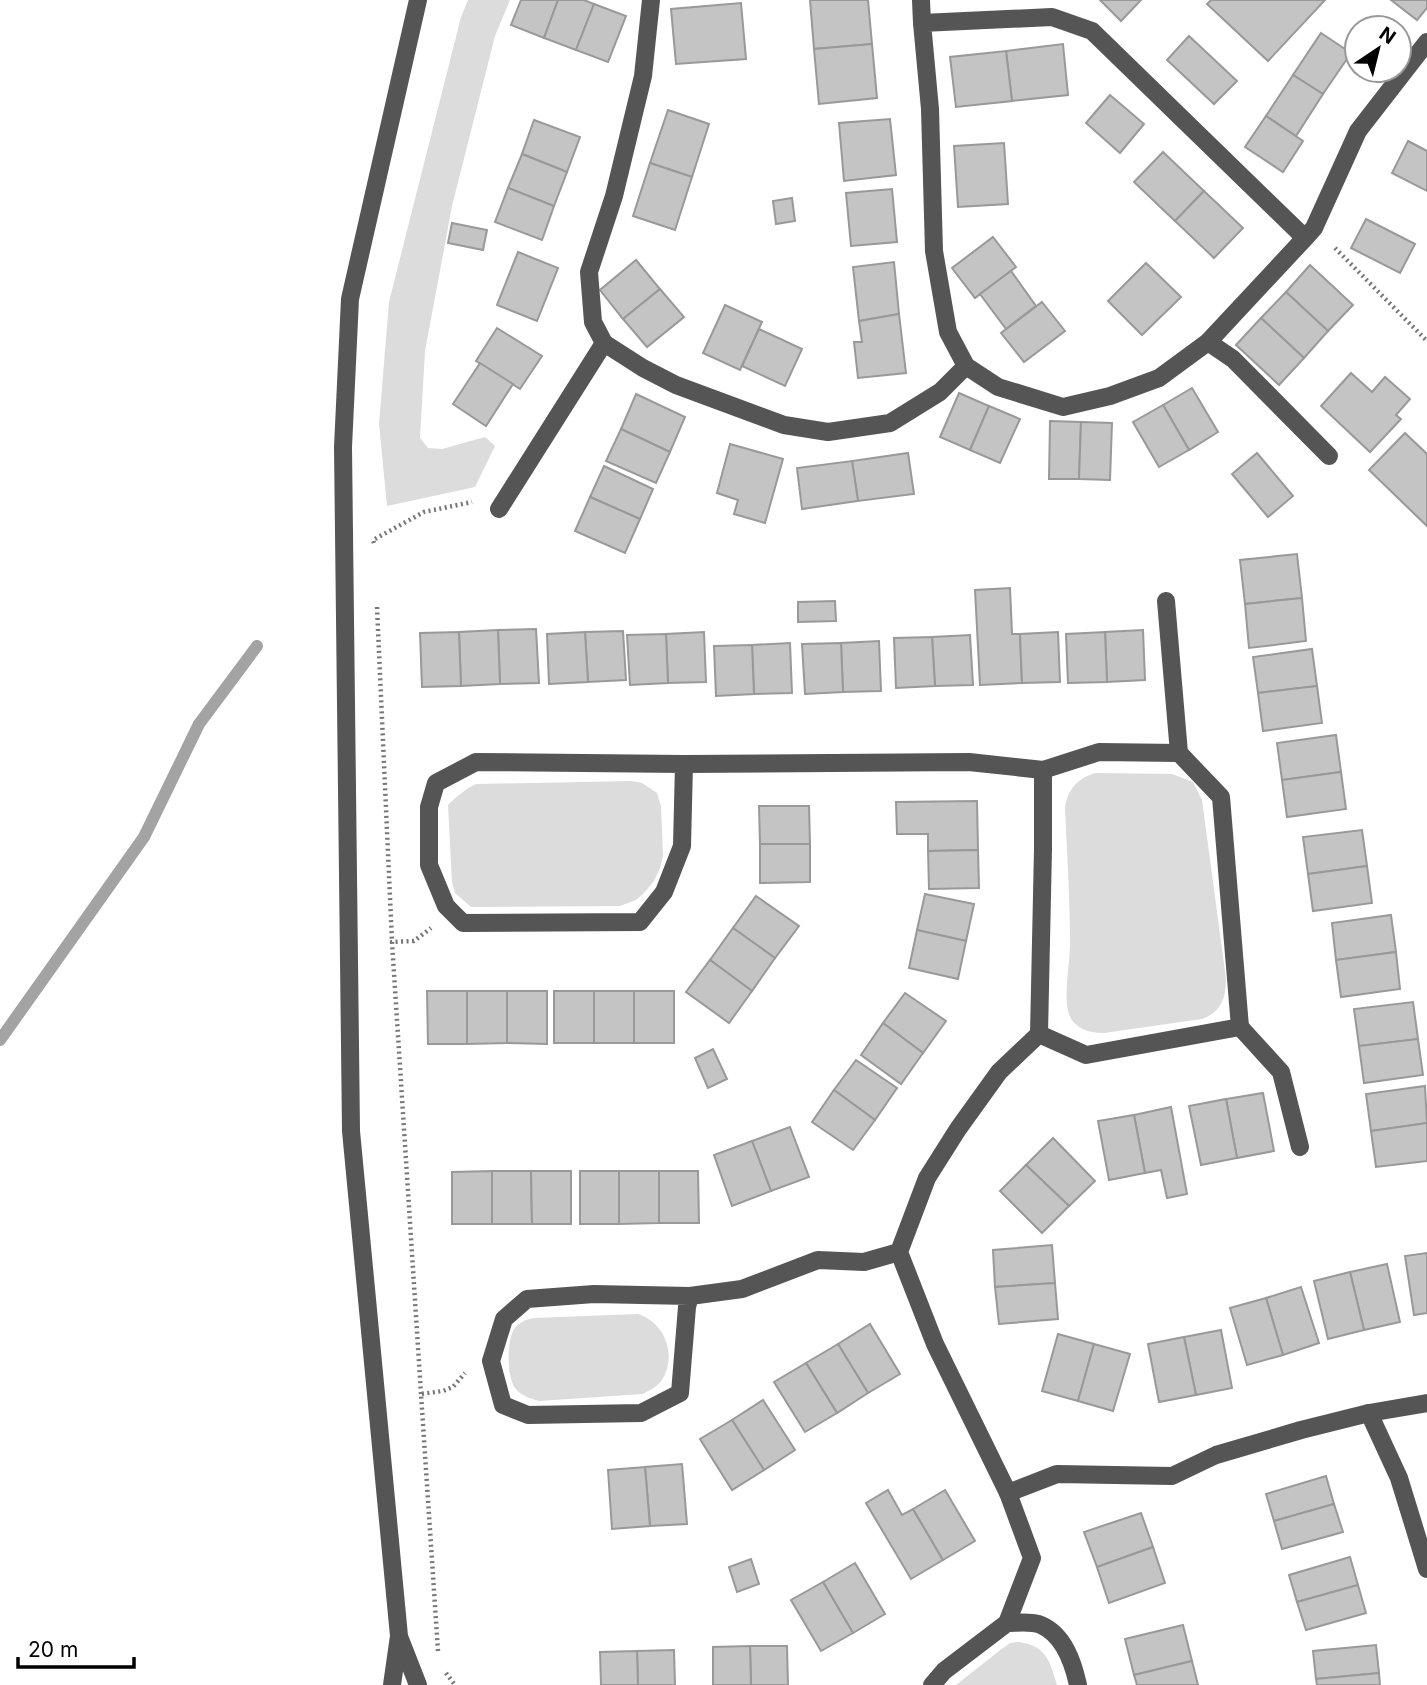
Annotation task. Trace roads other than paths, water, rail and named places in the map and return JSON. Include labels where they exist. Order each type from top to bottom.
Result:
[{"type":"street","points":[[392,1685],[399,1636],[351,1131],[343,447],[350,299],[418,0]]},
{"type":"street","points":[[651,0],[643,76],[614,196],[589,272],[593,321],[604,343],[676,385],[783,425],[828,432],[890,423],[940,392],[966,366]]},
{"type":"street","points":[[921,0],[930,109],[934,251],[948,332],[966,366],[998,387],[1063,407],[1110,396],[1159,377],[1208,342],[1310,233],[1358,131],[1427,42]]},
{"type":"street","points":[[922,23],[1052,17],[1091,31],[1310,233]]},
{"type":"street","points":[[1208,342],[1233,359],[1329,456]]},
{"type":"street","points":[[499,509],[604,343]]},
{"type":"street","points":[[1166,600],[1180,753],[1221,796],[1240,1027],[1282,1072],[1300,1147]]},
{"type":"street","points":[[684,764],[682,846],[664,892],[640,922],[463,923],[446,906],[429,865],[429,807],[436,783],[476,762],[969,762],[1043,771],[1098,752],[1180,753]]},
{"type":"street","points":[[932,1685],[944,1671],[1007,1623],[1032,1558],[1008,1493],[935,1344],[899,1252],[927,1178],[958,1129],[999,1072],[1039,1034],[1043,771]]},
{"type":"street","points":[[1039,1034],[1086,1055],[1240,1027]]},
{"type":"street","points":[[690,1296],[680,1393],[641,1413],[528,1415],[503,1405],[491,1361],[504,1319],[527,1298],[594,1294],[690,1296],[742,1289],[818,1260],[864,1262],[899,1252]]},
{"type":"street","points":[[1008,1493],[1057,1474],[1172,1476],[1216,1455],[1301,1430],[1369,1413],[1427,1403]]},
{"type":"street","points":[[1369,1413],[1399,1478],[1427,1569]]},
{"type":"street","points":[[1007,1623],[1039,1624],[1058,1637],[1074,1666],[1078,1685]]},
{"type":"street","points":[[399,1636],[418,1685]]},
{"type":"waterway","points":[[0,1040],[144,837],[199,724],[257,646]]}]
